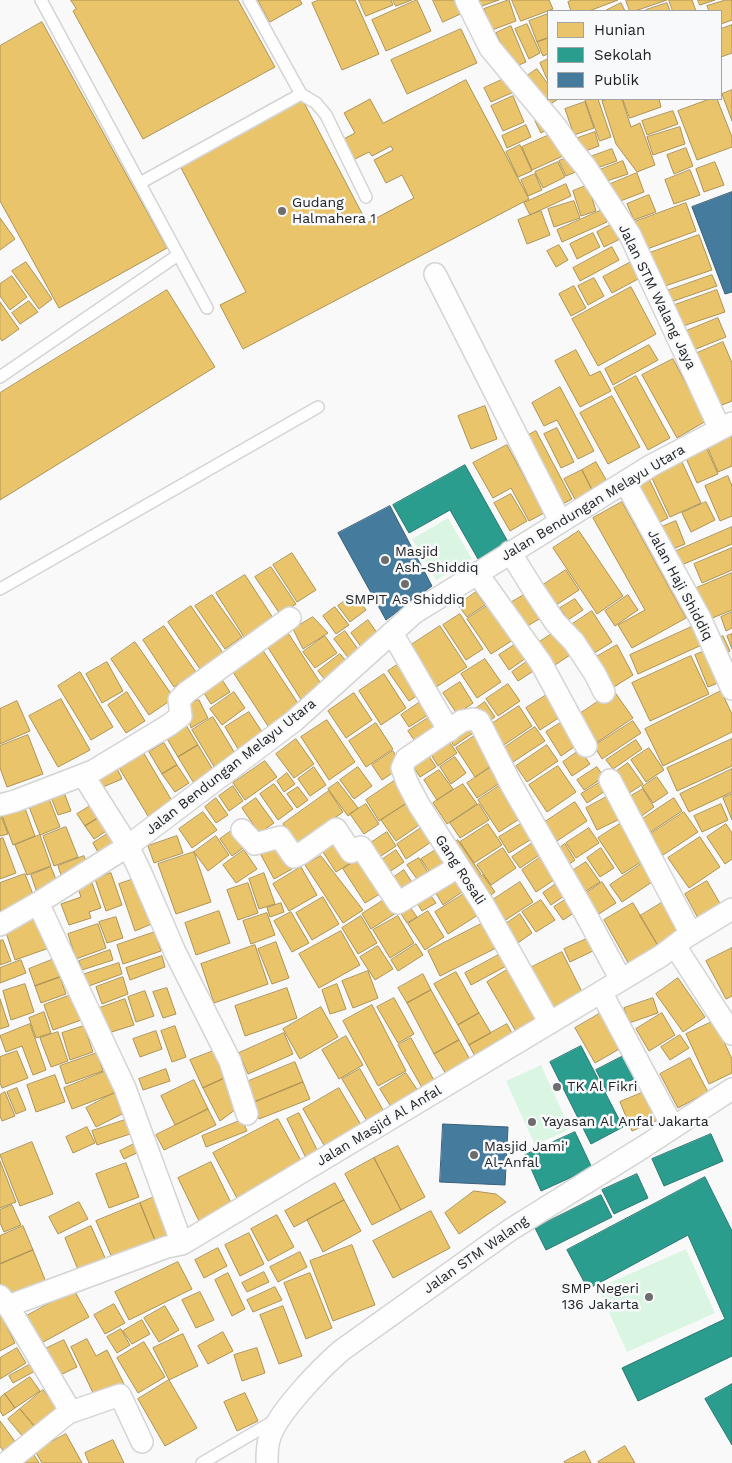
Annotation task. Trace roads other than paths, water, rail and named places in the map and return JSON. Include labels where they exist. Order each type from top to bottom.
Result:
[{"type":"street","name":"Jalan STM Walang Jaya","points":[[466,0],[490,48],[556,127],[585,166],[630,235],[726,426]]},
{"type":"street","points":[[435,274],[560,521]]},
{"type":"street","name":"Jalan Bendungan Melayu Utara","points":[[0,925],[128,846],[294,721],[414,613],[625,482],[672,454],[726,426]]},
{"type":"street","name":"Jalan Haji Shiddiq","points":[[625,482],[700,618],[732,689]]},
{"type":"street","points":[[510,552],[555,622],[574,642],[595,674],[604,692]]},
{"type":"street","points":[[477,573],[541,663],[586,746]]},
{"type":"street","points":[[0,806],[93,771],[169,725],[181,716],[179,700],[187,692],[290,618]]},
{"type":"street","points":[[392,633],[449,731],[462,722],[473,719],[479,720],[512,786],[621,980]]},
{"type":"street","name":"Gang Rosali","points":[[449,731],[406,760],[402,768],[419,805],[483,904],[550,1023]]},
{"type":"street","points":[[83,775],[128,846],[175,952],[230,1061],[247,1114]]},
{"type":"street","points":[[610,780],[683,940],[732,1034]]},
{"type":"street","points":[[242,830],[255,844],[280,837],[294,857],[336,829],[351,852],[361,847],[398,904],[458,867]]},
{"type":"street","points":[[38,903],[124,1088],[182,1244]]},
{"type":"street","name":"Jalan Masjid Al Anfal","points":[[4,1301],[167,1247],[182,1244],[661,956],[732,909]]},
{"type":"street","points":[[601,992],[673,1127]]},
{"type":"street","name":"Jalan STM Walang","points":[[267,1463],[269,1440],[280,1418],[326,1364],[342,1350],[510,1230],[732,1089]]},
{"type":"street","points":[[4,1301],[68,1407],[68,1414]]},
{"type":"street","points":[[6,1463],[68,1414],[120,1394],[142,1442]]},
{"type":"lane","points":[[41,0],[207,308]]},
{"type":"lane","points":[[249,0],[300,94],[316,104],[326,115],[366,198]]},
{"type":"lane","points":[[140,183],[300,94]]},
{"type":"lane","points":[[0,377],[178,255]]},
{"type":"lane","points":[[0,589],[318,407]]},
{"type":"lane","points":[[202,1463],[280,1418]]},
{"type":"place","name":"Gudang Halmahera 1","points":[[282,211]]},
{"type":"place","name":"Masjid Ash-Shiddiq","points":[[385,560]]},
{"type":"place","name":"SMPIT As Shiddiq","points":[[405,584]]},
{"type":"place","name":"TK Al Fikri","points":[[557,1087]]},
{"type":"place","name":"Yayasan Al Anfal Jakarta","points":[[532,1122]]},
{"type":"place","name":"Masjid Jami' Al-Anfal","points":[[474,1155]]},
{"type":"place","name":"SMP Negeri 136 Jakarta","points":[[649,1297]]}]
